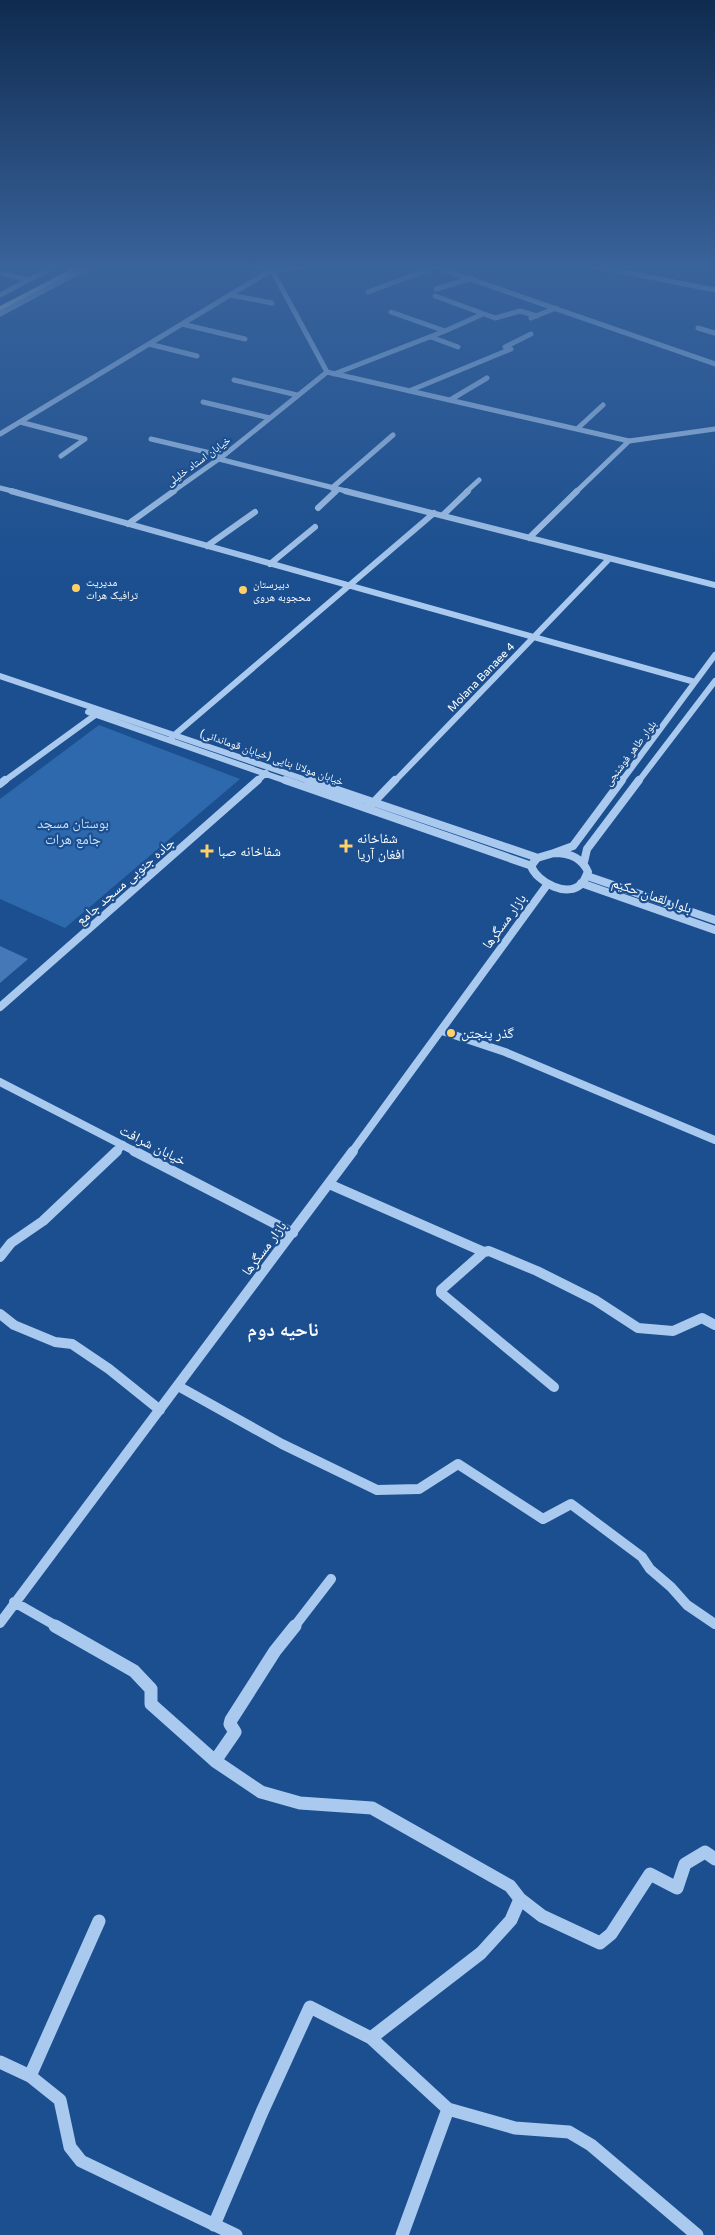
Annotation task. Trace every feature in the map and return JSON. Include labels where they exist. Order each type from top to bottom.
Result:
[{"type":"street","points":[[1,432],[106,370]]},
{"type":"street","points":[[334,374],[344,370]]},
{"type":"street","points":[[409,391],[459,370]]},
{"type":"street","points":[[327,372],[629,440],[715,429]]},
{"type":"street","name":"خیابان استاد خلیلی","points":[[128,524],[221,457],[327,372]]},
{"type":"street","points":[[450,400],[487,378]]},
{"type":"street","points":[[234,380],[297,395]]},
{"type":"street","points":[[203,402],[270,418]]},
{"type":"street","points":[[577,429],[603,405]]},
{"type":"street","points":[[20,422],[85,439],[62,456]]},
{"type":"street","points":[[318,508],[335,489],[393,435]]},
{"type":"street","points":[[151,439],[335,489],[715,584]]},
{"type":"street","points":[[529,538],[629,440]]},
{"type":"street","points":[[443,515],[479,480]]},
{"type":"street","points":[[0,488],[695,682]]},
{"type":"street","points":[[208,546],[255,512]]},
{"type":"street","points":[[167,740],[434,513]]},
{"type":"street","points":[[270,564],[315,527]]},
{"type":"street","name":"Molana Banaee 4","points":[[367,809],[609,559]]},
{"type":"street","name":"بلوار طاهر فوشنجی","points":[[554,853],[572,846],[695,682],[714,660]]},
{"type":"street","name":"خیابان مولانا بنایی (خیابان قوماندانی)","points":[[0,676],[99,712],[167,740],[532,866]]},
{"type":"street","name":"خیابان مولانا بنایی (خیابان قوماندانی)","points":[[0,682],[176,734],[538,858]]},
{"type":"street","name":"بلوار طاهر فوشنجی","points":[[584,862],[587,849],[715,682]]},
{"type":"street","points":[[0,784],[99,712]]},
{"type":"street","name":"جاده جنوبی مسجد جامع","points":[[0,1007],[266,773]]},
{"type":"street","points":[[554,853],[574,856],[584,862],[588,872],[587,876],[581,883],[565,888],[547,885],[534,877],[532,866],[538,858],[554,853]]},
{"type":"street","name":"بلوار لقمان حکیم","points":[[587,876],[715,920]]},
{"type":"street","name":"بلوار لقمان حکیم","points":[[581,883],[715,930]]},
{"type":"street","name":"بازار مسگرها","points":[[0,1623],[293,1233],[547,885]]},
{"type":"street","points":[[442,1031],[505,1052],[715,1140]]},
{"type":"street","name":"خیابان شرافت","points":[[0,1082],[293,1233]]},
{"type":"street","points":[[0,1257],[11,1243],[43,1220],[123,1145]]},
{"type":"street","points":[[329,1184],[484,1252],[489,1251],[537,1270],[596,1300],[638,1328],[673,1331],[702,1318],[715,1325]]},
{"type":"street","points":[[484,1252],[441,1290],[441,1293],[554,1387]]},
{"type":"street","points":[[0,1314],[14,1325],[55,1342],[72,1344],[110,1369],[160,1410]]},
{"type":"street","points":[[178,1386],[282,1444],[377,1490],[419,1489],[458,1464],[543,1519],[571,1504],[642,1557],[650,1569],[671,1587],[687,1605],[715,1624]]},
{"type":"street","points":[[215,1760],[236,1732],[230,1724],[231,1720],[275,1651],[331,1579]]},
{"type":"street","points":[[14,1602],[134,1671],[151,1690],[151,1704],[215,1760],[261,1792],[300,1803],[372,1808],[510,1886],[520,1899],[542,1916],[600,1943],[611,1934],[650,1874],[677,1888],[685,1864],[705,1852],[715,1859]]},
{"type":"street","points":[[371,2038],[481,1953],[511,1920],[520,1899]]},
{"type":"street","points":[[30,2076],[99,1921]]},
{"type":"street","points":[[214,2224],[310,2007],[371,2038],[448,2108],[515,2128],[569,2132],[591,2145],[696,2235]]},
{"type":"street","points":[[0,2062],[30,2076],[60,2100],[70,2146],[81,2161],[236,2235]]},
{"type":"street","points":[[402,2235],[448,2108]]},
{"type":"green space","name":"بوستان مسجد جامع هرات","points":[[99,725],[240,779],[65,928],[0,899],[0,799]]},
{"type":"building","points":[[0,946],[28,959],[0,983]]},
{"type":"place","name":"مدیریت ترافیک هرات","points":[[76,588]]},
{"type":"place","name":"دبیرستان محجوبه هروی","points":[[243,590]]},
{"type":"place","name":"شفاخانه افغان آریا","points":[[346,846]]},
{"type":"place","name":"شفاخانه صبا","points":[[207,851]]},
{"type":"place","name":"گذر پنجتن","points":[[451,1033]]},
{"type":"district","name":"ناحیه دوم","points":[[283,1329]]}]
